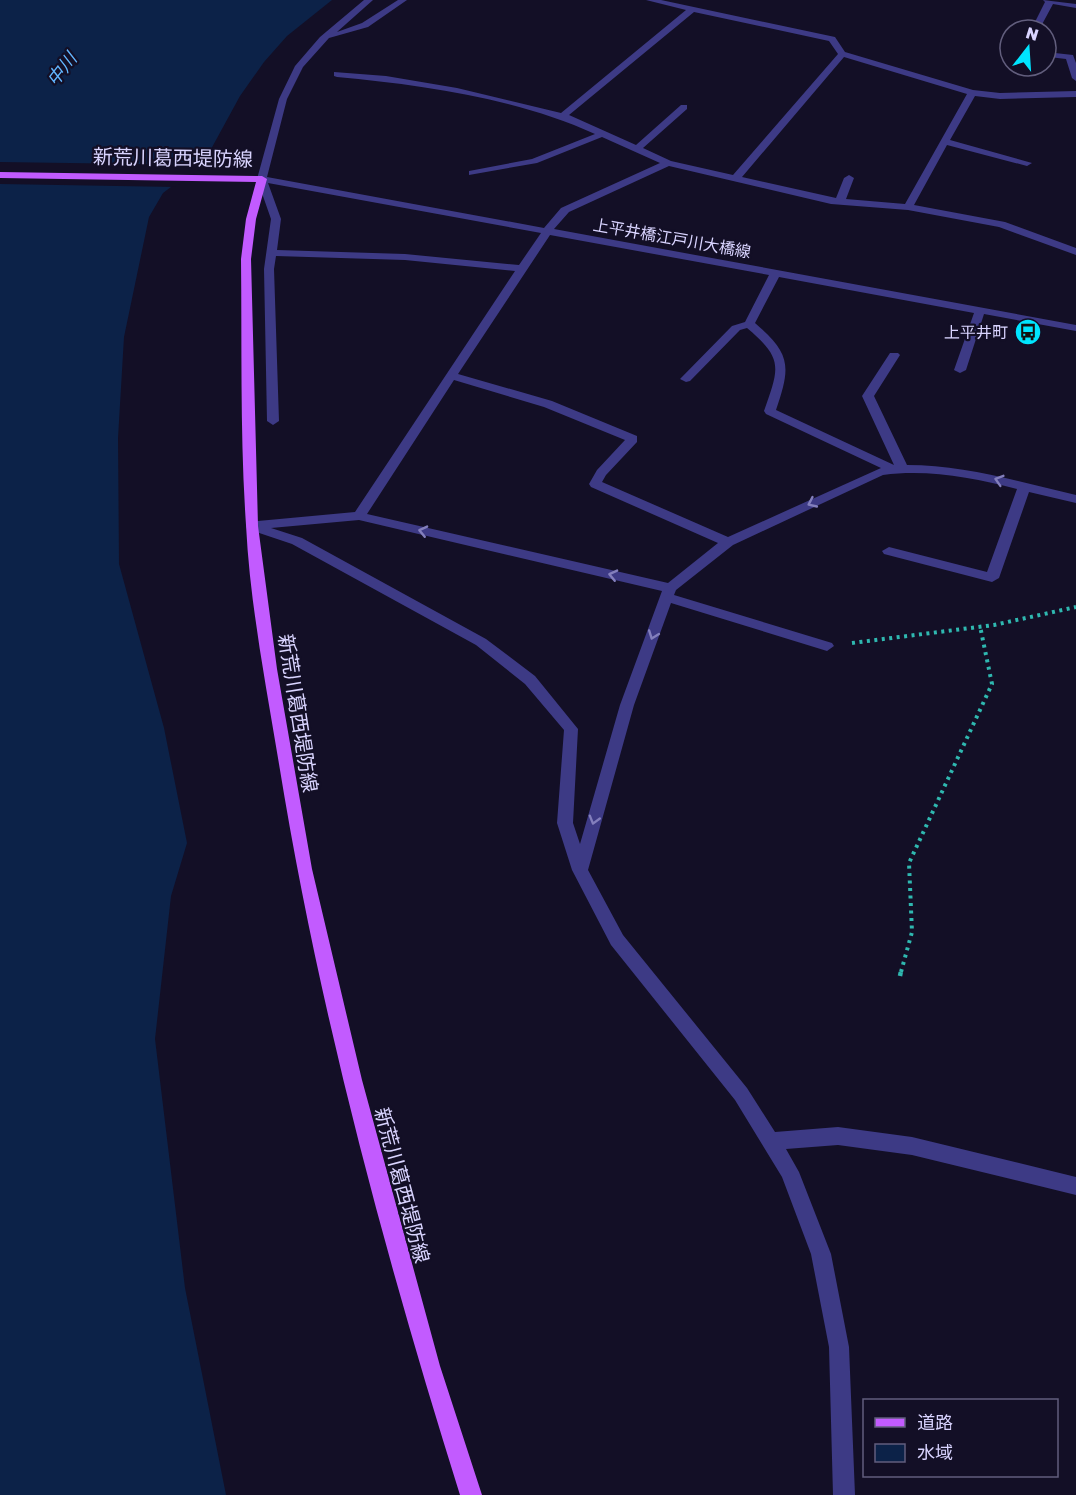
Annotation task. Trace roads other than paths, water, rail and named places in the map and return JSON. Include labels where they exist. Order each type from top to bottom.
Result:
[{"type":"main road","name":"新荒川葛西堤防線","points":[[0,174],[262,179],[251,219],[246,259],[252,526],[270,669],[304,869],[353,1080],[427,1355],[471,1495]]},
{"type":"street","points":[[273,421],[269,269],[276,219],[262,179],[283,99],[299,66],[323,39],[369,0]]},
{"type":"street","points":[[323,39],[365,25],[403,0]]},
{"type":"street","points":[[650,0],[832,39],[842,54],[972,93],[1000,96],[1076,94]]},
{"type":"street","points":[[679,6],[687,0]]},
{"type":"street","points":[[1040,18],[1048,0],[1076,6]]},
{"type":"street","points":[[562,116],[692,9]]},
{"type":"street","points":[[735,179],[842,54]]},
{"type":"street","points":[[1058,56],[1070,57],[1076,78]]},
{"type":"street","points":[[338,74],[386,79],[457,91],[562,116],[668,164],[840,202],[908,207],[1001,224],[1076,252]]},
{"type":"street","points":[[908,207],[972,93]]},
{"type":"street","points":[[636,150],[684,107]]},
{"type":"street","points":[[472,173],[534,161],[602,134]]},
{"type":"street","points":[[945,142],[1027,163]]},
{"type":"street","points":[[359,516],[522,268],[547,231],[565,210],[668,164]]},
{"type":"street","points":[[840,202],[849,178]]},
{"type":"street","name":"上平井橋江戸川大橋線","points":[[262,179],[1076,328]]},
{"type":"street","points":[[271,253],[405,257],[522,268]]},
{"type":"street","points":[[686,379],[735,328],[749,324],[776,272]]},
{"type":"street","points":[[960,370],[981,310]]},
{"type":"street","points":[[749,324],[773,343],[783,362],[780,382],[770,411],[897,468],[989,477],[1023,488],[1076,499]]},
{"type":"street","points":[[894,355],[868,396],[897,468]]},
{"type":"street","points":[[453,376],[548,404],[633,439],[595,484],[728,542]]},
{"type":"street","points":[[580,870],[627,705],[669,592],[728,542],[880,472],[897,468]]},
{"type":"street","points":[[889,551],[992,578],[1023,488]]},
{"type":"street","points":[[252,526],[359,516],[669,592],[827,646]]},
{"type":"street","points":[[252,526],[297,541],[481,642],[530,680],[572,729],[565,823],[580,870],[617,940],[741,1094],[771,1141],[789,1172],[821,1254],[839,1347],[844,1495]]},
{"type":"street","points":[[771,1141],[838,1136],[912,1146],[1076,1186]]},
{"type":"water","name":"中川","points":[[0,0],[332,0],[287,36],[264,62],[240,96],[204,162],[163,193],[149,217],[124,337],[118,438],[119,564],[164,728],[187,843],[171,896],[155,1039],[185,1288],[226,1495],[0,1495]]},
{"type":"place","name":"上平井町","points":[[1028,332]]}]
